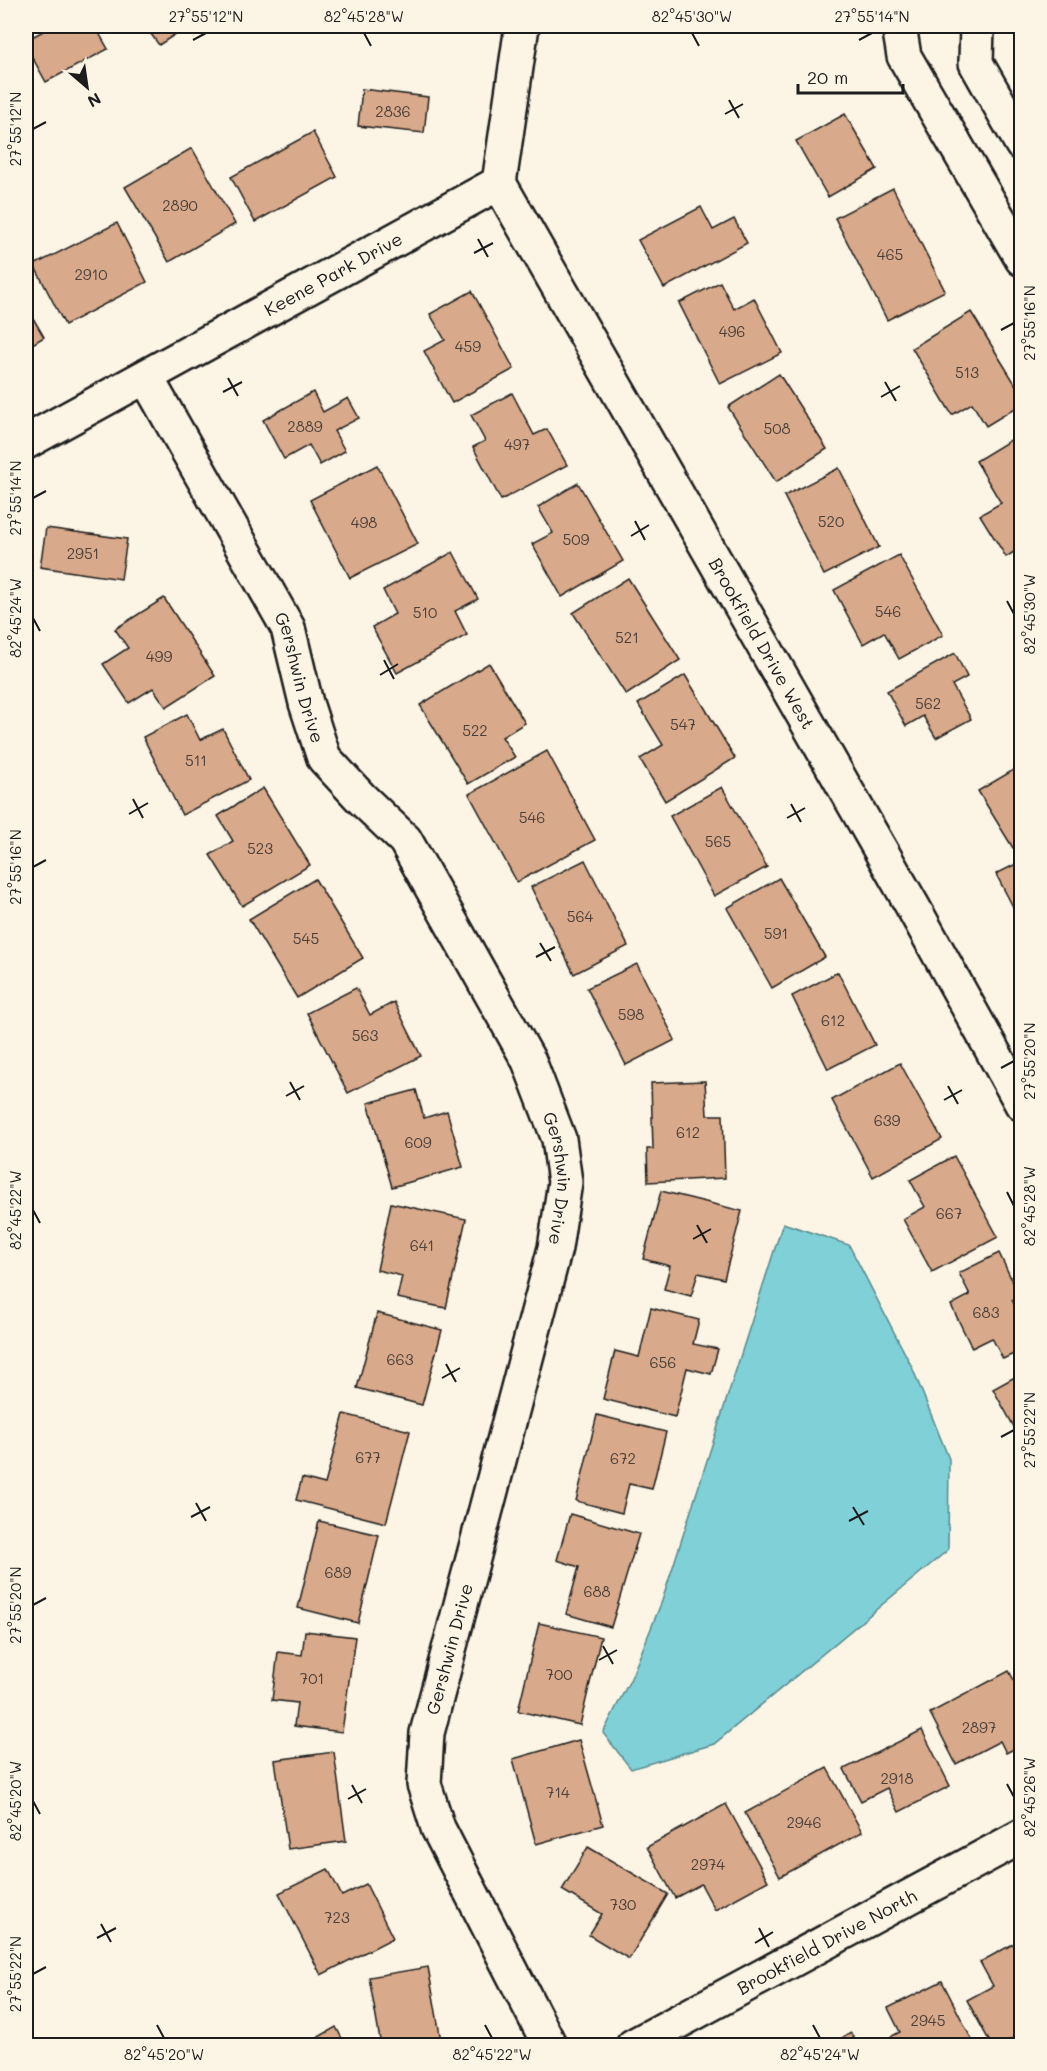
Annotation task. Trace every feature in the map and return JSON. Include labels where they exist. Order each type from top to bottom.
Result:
[{"type":"street","points":[[499,183],[522,26]]},
{"type":"street","points":[[899,26],[904,56],[1022,259]]},
{"type":"street","points":[[977,26],[976,63],[1022,144]]},
{"type":"street","name":"Keene Park Drive","points":[[26,442],[499,183]]},
{"type":"street","name":"Brookfield Drive West","points":[[499,183],[913,907],[1022,1104]]},
{"type":"street","name":"Gershwin Drive","points":[[146,376],[288,628],[306,703],[324,758],[405,840],[529,1061],[559,1139],[565,1182],[555,1248],[427,1732],[424,1784],[438,1828],[550,2046]]},
{"type":"street","name":"Brookfield Drive North","points":[[633,2046],[1022,1836]]},
{"type":"water","points":[[783,1223],[849,1245],[912,1367],[949,1459],[948,1550],[714,1744],[631,1769],[603,1733],[631,1678],[662,1601]]},
{"type":"building","points":[[53,26],[95,26],[108,49],[46,82],[26,46],[26,40]]},
{"type":"building","points":[[145,26],[188,26],[159,45]]},
{"type":"building","points":[[362,89],[428,97],[424,133],[358,126]]},
{"type":"building","points":[[845,114],[877,169],[828,197],[796,141]]},
{"type":"building","points":[[313,132],[337,177],[255,222],[231,177]]},
{"type":"building","points":[[192,148],[235,224],[169,262],[125,187]]},
{"type":"building","points":[[893,188],[945,291],[887,320],[835,218]]},
{"type":"building","points":[[701,207],[713,230],[734,219],[747,243],[664,288],[638,240]]},
{"type":"building","points":[[117,223],[147,282],[65,325],[34,265]]},
{"type":"building","points":[[720,282],[734,309],[754,298],[782,353],[720,384],[679,303]]},
{"type":"building","points":[[472,291],[514,369],[452,403],[424,351],[445,340],[430,314]]},
{"type":"building","points":[[26,306],[44,337],[26,348]]},
{"type":"building","points":[[971,312],[1022,395],[1022,404],[986,426],[972,403],[952,415],[912,348]]},
{"type":"building","points":[[779,374],[827,449],[776,482],[728,407]]},
{"type":"building","points":[[313,392],[323,412],[348,398],[359,418],[334,431],[345,451],[320,465],[309,445],[284,459],[263,420]]},
{"type":"building","points":[[512,393],[534,435],[547,429],[567,465],[501,500],[473,447],[485,441],[471,415]]},
{"type":"building","points":[[1022,433],[1022,547],[1006,557],[980,515],[1001,503],[976,461]]},
{"type":"building","points":[[377,465],[418,544],[350,578],[310,500]]},
{"type":"building","points":[[839,468],[879,547],[824,575],[784,496]]},
{"type":"building","points":[[578,483],[623,561],[562,597],[532,544],[553,533],[538,507]]},
{"type":"building","points":[[46,528],[127,539],[121,579],[40,567]]},
{"type":"building","points":[[453,552],[478,599],[455,611],[467,635],[397,673],[372,627],[395,614],[383,590]]},
{"type":"building","points":[[899,555],[943,635],[899,659],[884,632],[863,644],[834,590]]},
{"type":"building","points":[[628,578],[680,660],[626,695],[573,613]]},
{"type":"building","points":[[164,598],[215,676],[166,707],[153,688],[129,703],[103,664],[128,648],[115,629]]},
{"type":"building","points":[[955,653],[967,677],[952,685],[971,719],[936,738],[923,716],[906,726],[887,691]]},
{"type":"building","points":[[489,663],[525,723],[502,737],[515,757],[468,784],[420,705]]},
{"type":"building","points":[[685,675],[735,758],[665,801],[640,759],[663,745],[638,704]]},
{"type":"building","points":[[187,714],[200,740],[223,729],[249,780],[182,815],[143,737]]},
{"type":"building","points":[[547,751],[595,840],[517,882],[469,794]]},
{"type":"building","points":[[1022,765],[1022,843],[1013,848],[978,791]]},
{"type":"building","points":[[722,787],[767,867],[714,896],[670,816]]},
{"type":"building","points":[[263,788],[310,865],[242,906],[210,855],[233,841],[218,816]]},
{"type":"building","points":[[585,860],[628,946],[574,974],[531,887]]},
{"type":"building","points":[[1022,861],[1022,924],[996,874]]},
{"type":"building","points":[[779,878],[825,957],[772,988],[727,908]]},
{"type":"building","points":[[315,879],[363,958],[297,998],[249,919]]},
{"type":"building","points":[[637,964],[675,1040],[626,1065],[587,988]]},
{"type":"building","points":[[838,972],[875,1045],[828,1069],[792,996]]},
{"type":"building","points":[[356,988],[370,1015],[394,1002],[421,1056],[348,1093],[307,1013]]},
{"type":"building","points":[[900,1063],[942,1139],[873,1177],[832,1100]]},
{"type":"building","points":[[705,1081],[707,1115],[723,1115],[725,1178],[648,1182],[647,1149],[653,1149],[651,1083]]},
{"type":"building","points":[[416,1090],[424,1118],[447,1111],[463,1167],[392,1187],[368,1103]]},
{"type":"building","points":[[954,1156],[998,1237],[932,1272],[903,1219],[925,1207],[910,1180]]},
{"type":"building","points":[[661,1191],[742,1211],[724,1279],[698,1273],[691,1296],[664,1289],[670,1266],[643,1259]]},
{"type":"building","points":[[391,1203],[466,1219],[446,1308],[397,1298],[402,1276],[377,1270]]},
{"type":"building","points":[[999,1253],[1020,1297],[1012,1300],[1022,1319],[1022,1350],[1003,1359],[992,1338],[972,1348],[951,1305],[970,1295],[959,1273]]},
{"type":"building","points":[[651,1308],[699,1320],[693,1344],[718,1349],[711,1374],[687,1368],[675,1417],[603,1399],[615,1351],[639,1357]]},
{"type":"building","points":[[377,1313],[442,1330],[422,1405],[357,1388]]},
{"type":"building","points":[[1022,1373],[1022,1441],[993,1389]]},
{"type":"building","points":[[344,1414],[410,1431],[386,1523],[296,1500],[302,1478],[325,1484]]},
{"type":"building","points":[[597,1415],[666,1432],[652,1489],[629,1484],[622,1513],[576,1501]]},
{"type":"building","points":[[570,1514],[639,1534],[611,1627],[566,1614],[579,1567],[557,1560]]},
{"type":"building","points":[[319,1521],[379,1535],[358,1623],[298,1608]]},
{"type":"building","points":[[539,1623],[601,1637],[580,1725],[518,1711]]},
{"type":"building","points":[[305,1631],[355,1637],[342,1732],[294,1726],[297,1703],[272,1700],[278,1652],[302,1655]]},
{"type":"building","points":[[1009,1671],[1022,1695],[1022,1745],[1006,1753],[1000,1741],[956,1764],[930,1713]]},
{"type":"building","points":[[922,1730],[950,1786],[899,1812],[887,1788],[861,1801],[844,1769]]},
{"type":"building","points":[[579,1740],[603,1825],[536,1844],[513,1759]]},
{"type":"building","points":[[334,1752],[346,1841],[288,1849],[275,1760]]},
{"type":"building","points":[[827,1768],[862,1832],[780,1877],[745,1813]]},
{"type":"building","points":[[726,1804],[768,1881],[715,1910],[701,1884],[675,1898],[647,1847]]},
{"type":"building","points":[[588,1847],[668,1894],[629,1959],[589,1935],[602,1914],[562,1890]]},
{"type":"building","points":[[328,1869],[342,1896],[366,1884],[393,1938],[321,1975],[279,1893]]},
{"type":"building","points":[[1022,1939],[1022,2033],[999,2046],[992,2046],[967,2000],[993,1986],[980,1962]]},
{"type":"building","points":[[428,1967],[442,2046],[381,2046],[369,1977]]},
{"type":"building","points":[[942,1981],[975,2046],[873,2046],[900,2032],[888,2008]]},
{"type":"building","points":[[336,2027],[346,2046],[303,2046]]},
{"type":"building","points":[[851,2033],[857,2046],[827,2046]]}]
